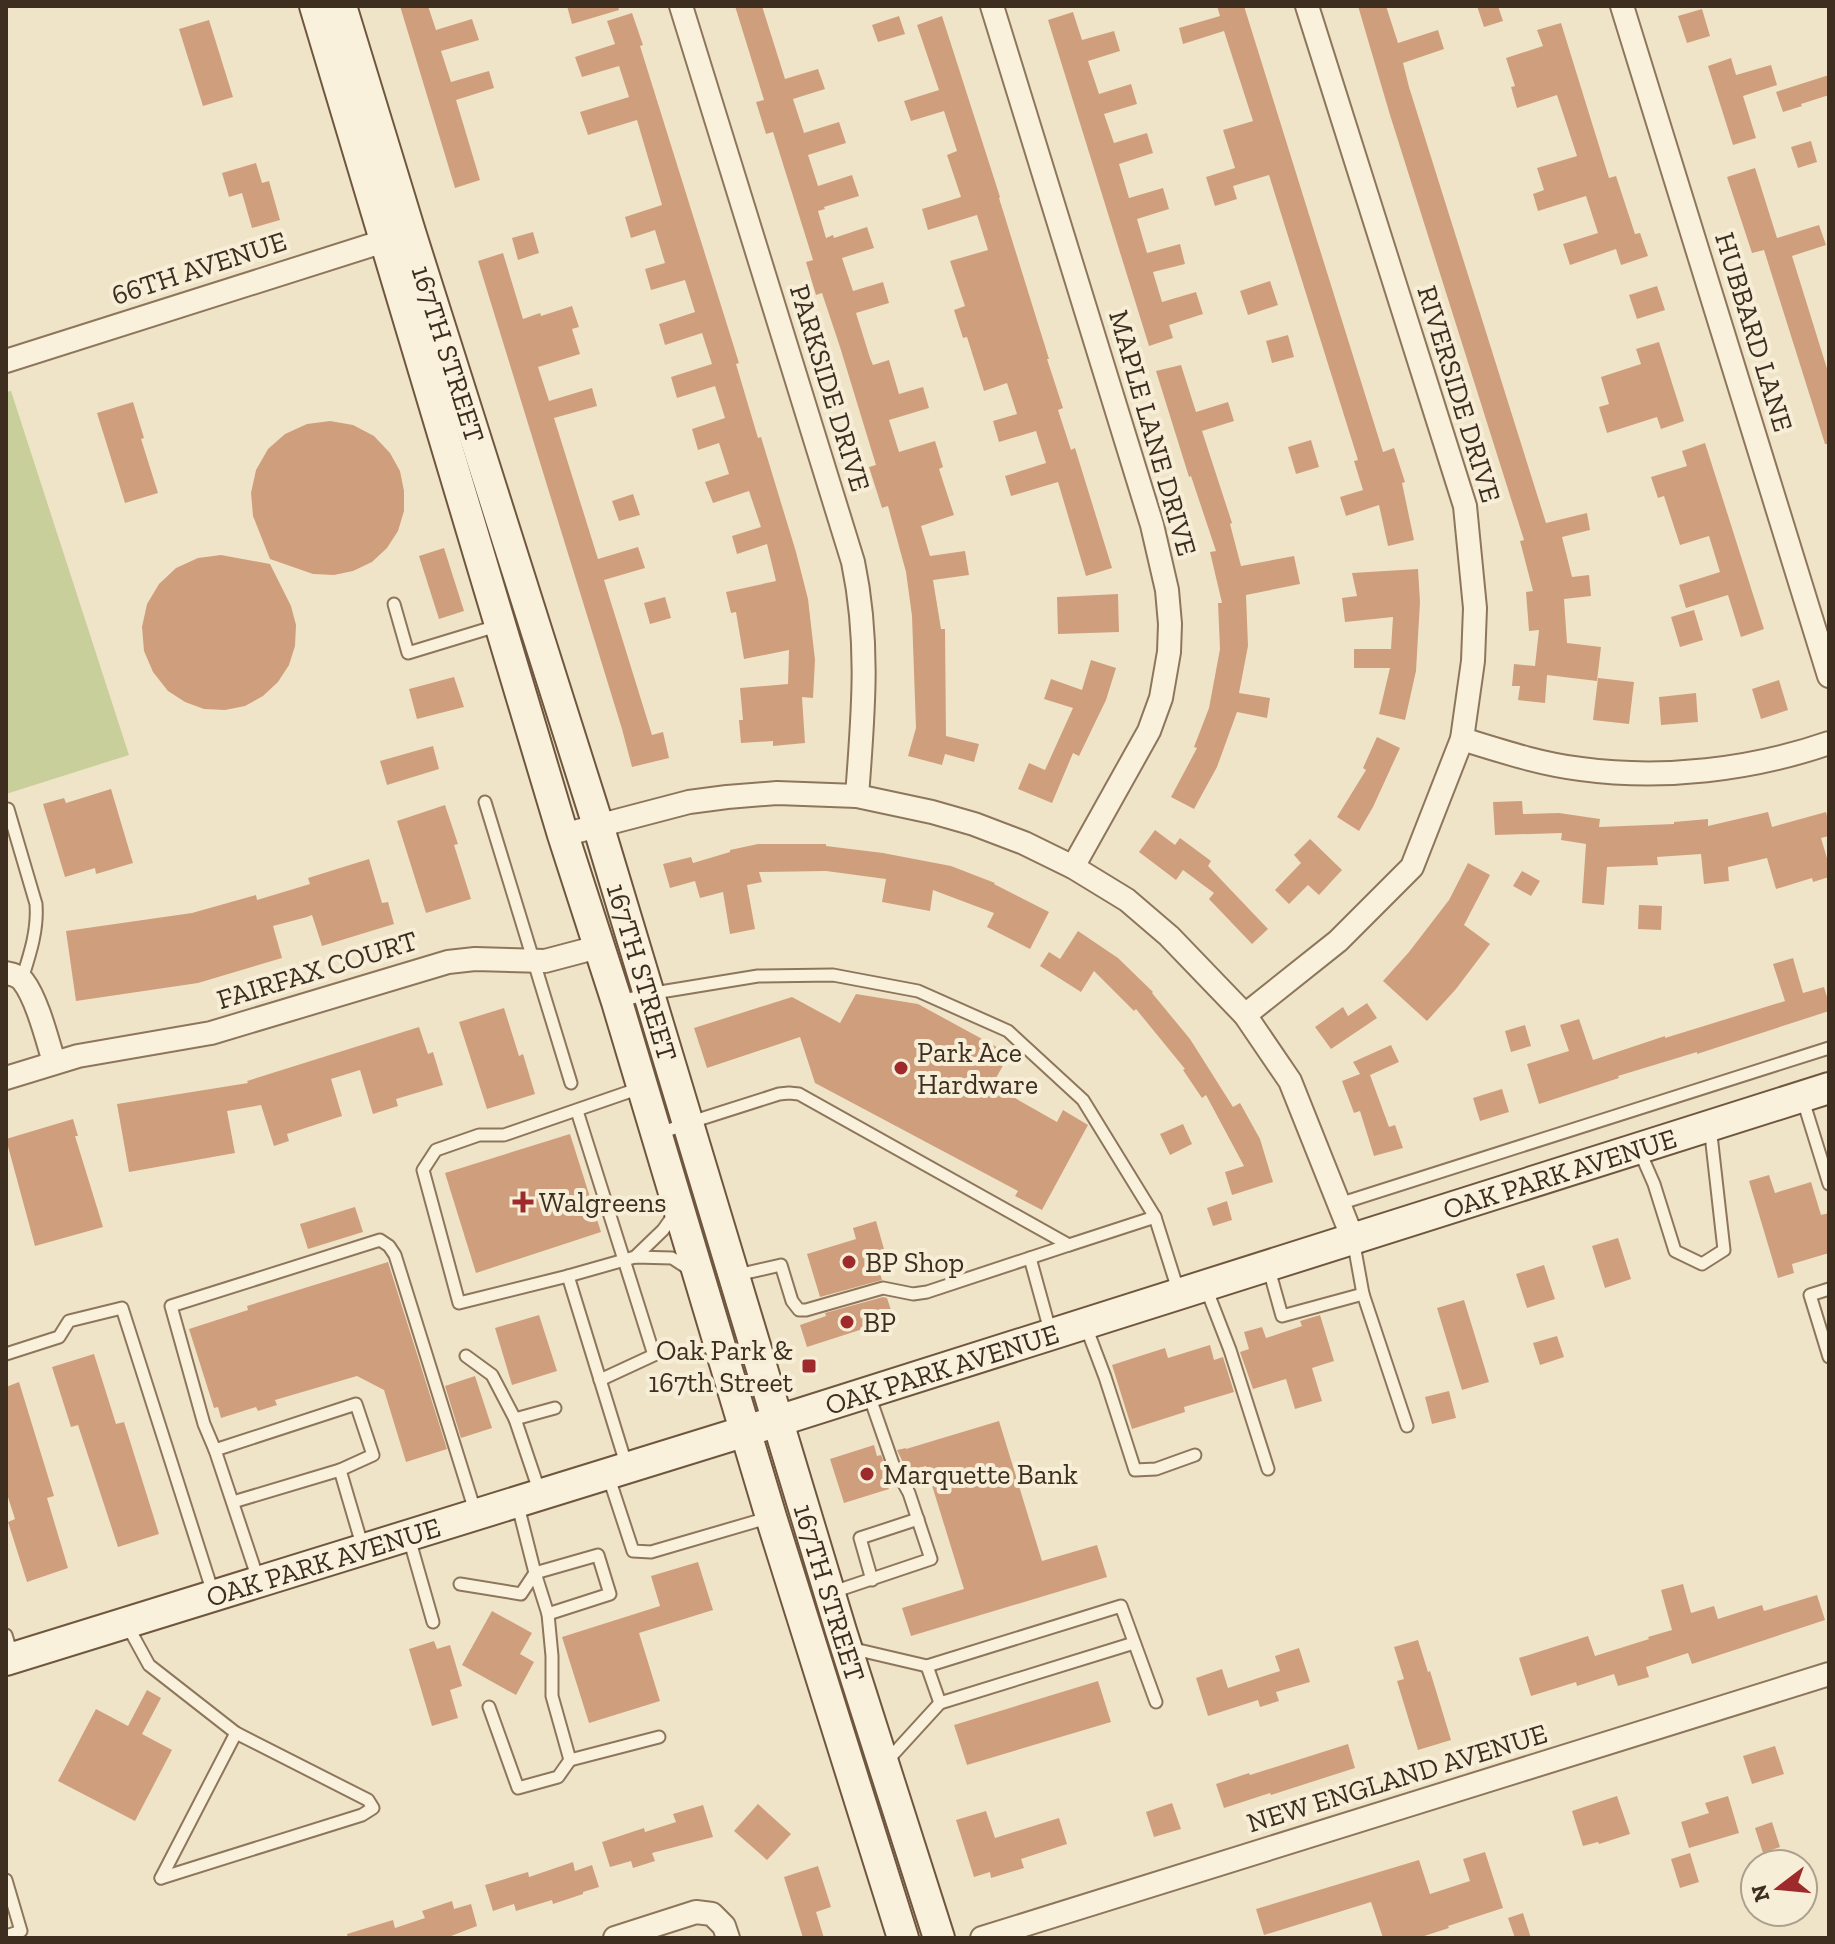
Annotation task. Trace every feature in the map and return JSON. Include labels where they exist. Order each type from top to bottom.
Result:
[{"type":"main road","name":"167TH STREET","points":[[315,6],[398,236],[598,825],[829,1593],[939,1938]]},
{"type":"main road","name":"167TH STREET","points":[[341,6],[501,625],[771,1517],[903,1938]]},
{"type":"main road","name":"OAK PARK AVENUE","points":[[8,1651],[126,1623],[408,1536],[1815,1092]]},
{"type":"street","name":"PARKSIDE DRIVE","points":[[681,6],[853,562],[862,615],[865,671],[857,796]]},
{"type":"street","name":"MAPLE LANE DRIVE","points":[[992,6],[1152,525],[1167,590],[1169,652],[1161,698],[1149,731],[1073,867]]},
{"type":"street","name":"RIVERSIDE DRIVE","points":[[1245,1015],[1338,941],[1412,867],[1462,739],[1473,661],[1475,608],[1465,506],[1307,6]]},
{"type":"street","name":"HUBBARD LANE","points":[[1622,6],[1829,676]]},
{"type":"street","name":"66TH AVENUE","points":[[6,361],[398,236]]},
{"type":"street","points":[[1462,739],[1538,762],[1581,770],[1628,773],[1724,768],[1787,756],[1829,743]]},
{"type":"street","points":[[563,835],[689,802],[777,793],[857,796],[974,824],[1024,843],[1073,867],[1127,900],[1245,1015],[1290,1081],[1353,1239]]},
{"type":"street","name":"FAIRFAX COURT","points":[[6,1078],[78,1056],[211,1033],[448,962],[475,959],[545,961],[598,947]]},
{"type":"street","points":[[14,976],[33,999],[54,1062]]},
{"type":"street","name":"NEW ENGLAND AVENUE","points":[[982,1938],[1829,1674]]},
{"type":"street","points":[[615,1938],[696,1912],[712,1914],[724,1926],[728,1938]]},
{"type":"lane","points":[[394,604],[408,653],[501,625]]},
{"type":"lane","points":[[485,802],[571,1083]]},
{"type":"lane","points":[[8,809],[38,920],[32,948],[14,976]]},
{"type":"lane","points":[[617,1002],[758,976],[833,975],[918,991],[1008,1031],[1083,1100],[1155,1217],[1192,1290],[1230,1350],[1268,1469]]},
{"type":"lane","name":"OAK PARK AVENUE","points":[[1339,1204],[1829,1048]]},
{"type":"lane","points":[[643,1087],[504,1135],[479,1135],[436,1150],[423,1170],[459,1303],[629,1258],[672,1258],[700,1275]]},
{"type":"lane","points":[[1815,1092],[1829,1184]]},
{"type":"lane","points":[[657,1134],[779,1094],[799,1094],[1069,1245]]},
{"type":"lane","points":[[577,1111],[629,1258],[654,1355],[600,1380]]},
{"type":"lane","points":[[1638,1148],[1654,1184],[1675,1251],[1702,1264],[1724,1250],[1710,1125]]},
{"type":"lane","points":[[629,1258],[663,1230],[679,1207]]},
{"type":"lane","points":[[733,1276],[781,1265],[792,1301],[799,1310],[806,1310],[883,1288],[913,1294],[927,1292],[1155,1217]]},
{"type":"lane","points":[[1353,1239],[1363,1294],[1407,1426]]},
{"type":"lane","points":[[259,1582],[204,1424],[171,1306],[380,1240],[395,1255],[476,1514]]},
{"type":"lane","points":[[1030,1258],[1051,1334]]},
{"type":"lane","points":[[1267,1266],[1282,1316],[1363,1294]]},
{"type":"lane","points":[[568,1276],[600,1380],[633,1551],[651,1552],[771,1517]]},
{"type":"lane","points":[[1829,1289],[1810,1295],[1829,1357]]},
{"type":"lane","points":[[6,1354],[59,1337],[69,1321],[122,1308],[214,1596]]},
{"type":"lane","points":[[1084,1324],[1135,1470],[1156,1469],[1195,1455]]},
{"type":"lane","points":[[466,1356],[492,1375],[515,1419],[528,1498],[535,1573],[548,1614],[552,1696],[570,1760]]},
{"type":"lane","points":[[829,1593],[931,1559],[909,1493],[893,1464],[868,1392]]},
{"type":"lane","points":[[215,1450],[356,1404],[373,1455],[340,1470],[233,1502]]},
{"type":"lane","points":[[515,1419],[555,1408]]},
{"type":"lane","points":[[340,1470],[364,1549]]},
{"type":"lane","points":[[872,1580],[860,1538],[918,1519]]},
{"type":"lane","points":[[408,1536],[433,1622]]},
{"type":"lane","points":[[460,1584],[521,1594],[535,1573],[598,1555],[610,1594],[548,1614]]},
{"type":"lane","points":[[846,1646],[927,1666],[1121,1606],[1156,1702]]},
{"type":"lane","points":[[126,1623],[149,1665],[236,1733],[368,1800],[373,1808],[362,1815],[161,1878],[236,1733]]},
{"type":"lane","points":[[884,1764],[940,1703],[1134,1643]]},
{"type":"lane","points":[[927,1666],[940,1703]]},
{"type":"lane","points":[[489,1707],[518,1788],[558,1777],[570,1760],[659,1737]]},
{"type":"lane","points":[[6,1880],[21,1931],[6,1936]]},
{"type":"green space","points":[[11,391],[129,755],[6,794],[6,392]]},
{"type":"building","points":[[400,6],[428,6],[436,30],[472,19],[479,40],[441,51],[451,82],[489,71],[494,88],[456,100],[480,180],[455,188]]},
{"type":"building","points":[[567,6],[618,6],[619,10],[572,24]]},
{"type":"building","points":[[735,6],[762,6],[785,79],[818,69],[825,89],[793,99],[804,133],[839,122],[846,143],[808,155],[818,186],[852,175],[859,196],[818,211],[826,238],[867,227],[874,248],[842,258],[853,291],[883,282],[889,303],[856,313],[870,358],[873,365],[889,360],[899,394],[923,387],[929,408],[889,420],[899,452],[935,441],[943,467],[939,469],[954,515],[921,526],[930,556],[965,551],[969,575],[933,580],[941,629],[945,629],[946,736],[979,744],[974,762],[945,754],[942,765],[908,756],[916,728],[912,616],[906,572],[888,506],[882,508],[869,467],[876,465],[840,347],[822,293],[816,295],[806,262],[813,260],[773,132],[766,134],[756,102],[764,100]]},
{"type":"building","points":[[1217,6],[1244,6],[1383,452],[1394,448],[1405,482],[1402,483],[1414,540],[1388,546],[1379,505],[1346,516],[1340,497],[1363,490],[1354,461],[1358,460],[1269,175],[1233,186],[1237,199],[1215,206],[1206,177],[1235,168],[1223,130],[1253,121],[1224,31],[1183,44],[1179,28],[1220,16]]},
{"type":"building","points":[[1358,6],[1386,6],[1398,43],[1438,30],[1444,49],[1403,63],[1409,87],[1546,523],[1587,513],[1590,530],[1562,537],[1572,577],[1589,575],[1591,596],[1564,599],[1567,643],[1601,647],[1597,681],[1547,675],[1545,703],[1518,700],[1520,686],[1512,686],[1514,664],[1535,666],[1539,630],[1529,631],[1526,592],[1533,591],[1520,541],[1524,540]]},
{"type":"building","points":[[1477,6],[1498,6],[1503,21],[1484,27]]},
{"type":"building","points":[[1702,9],[1710,36],[1687,43],[1678,16]]},
{"type":"building","points":[[1073,12],[1082,40],[1114,31],[1120,51],[1088,61],[1099,94],[1131,84],[1137,104],[1104,114],[1114,143],[1147,133],[1153,153],[1119,164],[1129,198],[1163,188],[1169,209],[1137,219],[1147,253],[1180,244],[1185,264],[1153,272],[1162,302],[1196,292],[1203,314],[1169,325],[1173,338],[1149,346],[1048,20]]},
{"type":"building","points":[[632,13],[808,599],[815,660],[813,698],[802,697],[805,743],[773,746],[773,741],[741,743],[739,720],[743,720],[740,688],[788,684],[789,650],[744,659],[736,612],[731,613],[726,592],[776,581],[767,544],[737,554],[732,536],[761,527],[749,491],[713,503],[705,482],[729,474],[719,443],[698,450],[692,429],[725,418],[715,386],[677,398],[671,377],[712,364],[702,333],[665,345],[659,324],[695,312],[685,280],[651,290],[645,269],[665,263],[655,230],[631,238],[625,217],[662,205],[637,120],[588,135],[580,112],[629,97],[619,66],[582,77],[575,57],[615,44],[607,21]]},
{"type":"building","points":[[899,16],[905,34],[878,42],[872,25]]},
{"type":"building","points":[[942,16],[1049,359],[1063,408],[1058,410],[1071,450],[1075,448],[1112,568],[1086,576],[1058,482],[1011,496],[1005,476],[1046,463],[1036,431],[999,442],[993,421],[1017,414],[1007,383],[984,391],[967,337],[963,338],[954,310],[965,306],[950,261],[988,250],[977,215],[928,230],[922,209],[961,197],[947,155],[957,151],[944,111],[911,121],[904,101],[939,90],[917,25]]},
{"type":"building","points":[[209,20],[233,97],[203,106],[179,29]]},
{"type":"building","points":[[1561,23],[1609,178],[1616,176],[1635,234],[1640,233],[1648,256],[1621,265],[1616,249],[1570,265],[1563,244],[1598,233],[1586,196],[1538,211],[1533,194],[1544,190],[1537,168],[1577,156],[1557,95],[1517,108],[1511,87],[1515,86],[1506,58],[1543,46],[1537,30]]},
{"type":"building","points":[[1731,58],[1736,75],[1771,65],[1777,85],[1743,96],[1756,138],[1733,145],[1708,66]]},
{"type":"building","points":[[1829,75],[1829,95],[1783,112],[1776,92]]},
{"type":"building","points":[[1811,141],[1817,162],[1798,168],[1791,147]]},
{"type":"building","points":[[256,163],[262,183],[269,181],[280,220],[252,228],[242,193],[229,197],[222,173]]},
{"type":"building","points":[[1755,168],[1777,238],[1819,225],[1826,245],[1792,256],[1829,375],[1829,444],[1825,444],[1764,250],[1752,253],[1727,177]]},
{"type":"building","points":[[533,232],[539,253],[518,260],[512,238]]},
{"type":"building","points":[[503,253],[523,319],[572,306],[579,327],[572,329],[580,354],[538,367],[549,401],[592,388],[597,406],[554,418],[598,559],[638,547],[645,568],[604,580],[652,735],[663,732],[669,758],[632,767],[478,261]]},
{"type":"building","points":[[1270,281],[1278,305],[1248,315],[1240,291]]},
{"type":"building","points":[[1657,286],[1665,310],[1637,319],[1629,295]]},
{"type":"building","points":[[1288,335],[1294,357],[1272,363],[1266,341]]},
{"type":"building","points":[[1659,342],[1684,421],[1661,429],[1657,417],[1607,433],[1599,407],[1609,404],[1601,377],[1641,364],[1636,349]]},
{"type":"building","points":[[1181,365],[1196,412],[1228,402],[1234,421],[1202,431],[1232,523],[1241,566],[1294,556],[1300,584],[1246,595],[1248,646],[1239,693],[1270,698],[1267,718],[1237,712],[1217,767],[1194,809],[1171,797],[1197,748],[1194,747],[1209,708],[1220,649],[1218,603],[1222,603],[1210,552],[1216,551],[1156,371]]},
{"type":"building","points":[[133,402],[158,493],[125,503],[97,413]]},
{"type":"building","points":[[330,421],[353,425],[374,436],[390,453],[400,471],[404,491],[404,511],[398,531],[387,548],[372,562],[334,575],[313,574],[270,559],[253,516],[251,493],[256,470],[268,449],[285,434],[307,424]]},
{"type":"building","points":[[1311,440],[1319,467],[1296,474],[1288,447]]},
{"type":"building","points":[[1705,443],[1764,629],[1741,637],[1728,595],[1686,608],[1679,585],[1720,572],[1709,536],[1680,545],[1664,496],[1658,498],[1651,477],[1687,466],[1682,451]]},
{"type":"building","points":[[633,494],[640,515],[619,521],[612,501]]},
{"type":"building","points":[[444,548],[464,611],[439,619],[419,556]]},
{"type":"building","points":[[221,555],[270,564],[291,606],[296,625],[295,646],[289,665],[278,682],[263,696],[245,706],[225,710],[204,709],[168,691],[153,672],[144,651],[142,627],[147,604],[159,584],[176,568],[198,558]]},
{"type":"building","points":[[1418,569],[1420,602],[1416,671],[1405,720],[1379,714],[1390,668],[1354,668],[1354,649],[1391,649],[1393,617],[1345,622],[1342,598],[1357,596],[1352,573]]},
{"type":"building","points":[[1118,594],[1119,632],[1058,634],[1057,597]]},
{"type":"building","points":[[665,597],[671,618],[650,624],[644,603]]},
{"type":"building","points":[[1694,610],[1703,640],[1680,647],[1671,617]]},
{"type":"building","points":[[1091,660],[1116,668],[1106,700],[1079,756],[1073,753],[1052,803],[1018,789],[1029,763],[1045,770],[1073,708],[1044,699],[1051,679],[1082,690]]},
{"type":"building","points":[[454,677],[464,707],[417,719],[409,689]]},
{"type":"building","points":[[1598,678],[1634,682],[1629,724],[1593,720]]},
{"type":"building","points":[[1779,680],[1788,710],[1761,719],[1752,689]]},
{"type":"building","points":[[1696,693],[1698,722],[1661,725],[1659,697]]},
{"type":"building","points":[[1377,737],[1400,748],[1359,831],[1337,817],[1366,770],[1363,768]]},
{"type":"building","points":[[433,746],[439,769],[387,785],[380,761]]},
{"type":"building","points":[[111,789],[133,863],[96,874],[95,868],[65,877],[43,804],[64,798],[66,803]]},
{"type":"building","points":[[1522,801],[1523,814],[1559,813],[1600,819],[1599,827],[1674,824],[1708,819],[1708,826],[1768,812],[1772,827],[1826,812],[1829,836],[1821,838],[1829,865],[1829,877],[1813,882],[1812,878],[1776,889],[1767,858],[1728,867],[1729,881],[1704,884],[1701,854],[1657,857],[1658,865],[1607,867],[1604,905],[1582,903],[1586,844],[1561,840],[1562,833],[1495,835],[1493,802]]},
{"type":"building","points":[[445,805],[471,899],[426,913],[397,821]]},
{"type":"building","points":[[1155,830],[1175,845],[1180,838],[1211,861],[1208,866],[1268,929],[1252,944],[1209,899],[1214,893],[1183,870],[1176,880],[1139,852]]},
{"type":"building","points":[[1310,839],[1342,870],[1319,895],[1308,885],[1289,904],[1275,890],[1301,863],[1294,855]]},
{"type":"building","points":[[758,844],[826,844],[951,866],[995,883],[1049,912],[1030,949],[987,927],[994,913],[933,890],[930,911],[882,902],[886,879],[826,871],[759,872],[762,882],[747,885],[755,929],[730,934],[723,892],[700,898],[695,881],[670,888],[663,864],[691,857],[693,863]]},
{"type":"building","points":[[369,859],[382,903],[388,902],[394,924],[322,946],[312,915],[273,926],[282,958],[198,983],[76,1001],[66,931],[192,913],[256,895],[257,900],[310,884],[308,878]]},
{"type":"building","points":[[1468,863],[1490,875],[1464,925],[1490,944],[1427,1021],[1383,981],[1449,900]]},
{"type":"building","points":[[1522,871],[1540,881],[1531,896],[1513,886]]},
{"type":"building","points":[[1639,905],[1662,906],[1661,930],[1638,929]]},
{"type":"building","points":[[1078,931],[1118,958],[1153,992],[1190,1039],[1233,1107],[1240,1103],[1260,1139],[1273,1182],[1232,1195],[1225,1172],[1244,1166],[1206,1095],[1202,1098],[1185,1069],[1136,1009],[1134,1011],[1094,971],[1081,992],[1040,966],[1049,952],[1060,959]]},
{"type":"building","points":[[1793,958],[1803,993],[1824,987],[1829,1011],[1618,1076],[1539,1104],[1527,1064],[1569,1051],[1560,1025],[1579,1019],[1593,1060],[1785,1001],[1773,964]]},
{"type":"building","points":[[856,994],[918,1004],[1006,1052],[1005,1062],[992,1085],[1057,1122],[1063,1110],[1088,1125],[1042,1210],[1015,1196],[1018,1191],[815,1083],[800,1037],[707,1068],[694,1028],[792,997],[840,1023]]},
{"type":"building","points":[[1367,1003],[1377,1018],[1331,1049],[1315,1027],[1343,1007],[1348,1016]]},
{"type":"building","points":[[504,1008],[535,1094],[487,1109],[459,1022]]},
{"type":"building","points":[[1525,1025],[1531,1046],[1511,1052],[1505,1031]]},
{"type":"building","points":[[419,1027],[428,1054],[433,1052],[443,1085],[396,1099],[398,1106],[373,1114],[360,1070],[331,1079],[342,1116],[287,1134],[289,1141],[274,1146],[261,1105],[227,1111],[235,1153],[129,1172],[117,1104],[248,1083]]},
{"type":"building","points":[[1391,1045],[1399,1062],[1370,1075],[1389,1127],[1395,1125],[1403,1148],[1374,1156],[1360,1111],[1354,1113],[1342,1081],[1360,1074],[1353,1062]]},
{"type":"building","points":[[1502,1089],[1509,1112],[1480,1121],[1473,1098]]},
{"type":"building","points":[[73,1119],[78,1136],[75,1136],[103,1227],[35,1246],[6,1139]]},
{"type":"building","points":[[1183,1124],[1192,1144],[1170,1155],[1160,1134]]},
{"type":"building","name":"Walgreens","points":[[570,1134],[601,1232],[476,1273],[445,1173]]},
{"type":"building","points":[[1769,1175],[1775,1193],[1811,1182],[1821,1215],[1829,1213],[1829,1253],[1792,1264],[1794,1273],[1778,1278],[1749,1181]]},
{"type":"building","points":[[1227,1201],[1232,1220],[1213,1226],[1207,1208]]},
{"type":"building","points":[[355,1207],[363,1232],[308,1249],[300,1224]]},
{"type":"building","name":"BP Shop","points":[[876,1221],[890,1270],[880,1273],[882,1280],[820,1297],[807,1254],[856,1239],[853,1228]]},
{"type":"building","points":[[1618,1238],[1631,1279],[1605,1288],[1592,1246]]},
{"type":"building","points":[[388,1262],[447,1449],[406,1462],[384,1390],[357,1376],[275,1400],[277,1405],[258,1411],[256,1407],[221,1418],[218,1407],[214,1408],[189,1329],[248,1310],[247,1306]]},
{"type":"building","points":[[1544,1265],[1555,1299],[1527,1308],[1516,1274]]},
{"type":"building","name":"BP","points":[[887,1298],[894,1319],[807,1347],[800,1325],[826,1316],[825,1313]]},
{"type":"building","points":[[1464,1300],[1489,1382],[1462,1390],[1437,1308]]},
{"type":"building","points":[[539,1315],[557,1371],[512,1385],[495,1328]]},
{"type":"building","points":[[1320,1315],[1334,1361],[1312,1368],[1322,1401],[1295,1409],[1286,1379],[1253,1389],[1240,1352],[1249,1349],[1244,1332],[1262,1327],[1266,1338],[1302,1326],[1300,1321]]},
{"type":"building","points":[[1557,1336],[1564,1357],[1540,1365],[1533,1343]]},
{"type":"building","points":[[1210,1345],[1214,1360],[1223,1357],[1234,1392],[1184,1407],[1185,1412],[1132,1429],[1112,1365],[1165,1348],[1168,1358]]},
{"type":"building","points":[[94,1354],[116,1424],[124,1422],[159,1534],[118,1547],[78,1425],[71,1427],[52,1367]]},
{"type":"building","points":[[475,1376],[492,1428],[461,1438],[445,1386]]},
{"type":"building","points":[[19,1382],[54,1496],[47,1498],[68,1568],[27,1582],[8,1522],[15,1519],[6,1491],[6,1387]]},
{"type":"building","points":[[1449,1391],[1456,1418],[1432,1424],[1425,1397]]},
{"type":"building","points":[[999,1421],[1042,1561],[1097,1545],[1107,1577],[911,1636],[902,1608],[964,1589],[926,1466],[907,1471],[897,1450]]},
{"type":"building","name":"Marquette Bank","points":[[874,1445],[890,1476],[885,1478],[889,1489],[844,1503],[830,1459]]},
{"type":"building","points":[[698,1562],[713,1610],[639,1633],[660,1701],[589,1723],[562,1637],[660,1606],[651,1576]]},
{"type":"building","points":[[1683,1584],[1691,1613],[1714,1606],[1718,1619],[1762,1605],[1764,1611],[1817,1595],[1825,1620],[1692,1664],[1688,1653],[1646,1667],[1649,1677],[1618,1686],[1614,1674],[1531,1696],[1519,1658],[1588,1636],[1595,1656],[1672,1630],[1661,1590]]},
{"type":"building","points":[[492,1611],[532,1633],[520,1654],[534,1662],[516,1695],[462,1665]]},
{"type":"building","points":[[1418,1640],[1451,1740],[1418,1750],[1397,1681],[1404,1679],[1394,1647]]},
{"type":"building","points":[[434,1641],[437,1649],[450,1645],[462,1686],[450,1690],[458,1718],[432,1726],[409,1649]]},
{"type":"building","points":[[1299,1648],[1310,1682],[1276,1692],[1279,1701],[1260,1707],[1258,1700],[1208,1716],[1196,1678],[1222,1669],[1228,1688],[1280,1671],[1275,1656]]},
{"type":"building","points":[[1098,1681],[1111,1722],[967,1765],[954,1725]]},
{"type":"building","points":[[147,1690],[161,1698],[142,1734],[172,1750],[135,1821],[58,1781],[96,1709],[128,1726]]},
{"type":"building","points":[[1348,1744],[1355,1768],[1224,1808],[1216,1784]]},
{"type":"building","points":[[1775,1746],[1784,1774],[1752,1784],[1743,1756]]},
{"type":"building","points":[[1617,1796],[1630,1834],[1583,1846],[1572,1811]]},
{"type":"building","points":[[1728,1796],[1739,1833],[1689,1848],[1681,1822],[1709,1813],[1705,1803]]},
{"type":"building","points":[[1172,1803],[1181,1829],[1154,1837],[1146,1812]]},
{"type":"building","points":[[758,1804],[791,1834],[767,1860],[734,1831]]},
{"type":"building","points":[[703,1805],[713,1837],[652,1853],[655,1861],[633,1868],[631,1861],[610,1867],[602,1842],[644,1828],[645,1832],[676,1822],[673,1814]]},
{"type":"building","points":[[986,1811],[995,1838],[1059,1818],[1067,1844],[1021,1859],[1024,1868],[991,1878],[990,1872],[974,1877],[956,1820]]},
{"type":"building","points":[[1772,1822],[1780,1847],[1761,1848],[1755,1828]]},
{"type":"building","points":[[1485,1852],[1503,1908],[1418,1938],[1383,1938],[1371,1902],[1264,1935],[1256,1909],[1419,1860],[1430,1894],[1470,1881],[1463,1859]]},
{"type":"building","points":[[1690,1853],[1699,1882],[1680,1888],[1671,1859]]},
{"type":"building","points":[[573,1862],[575,1871],[592,1865],[599,1887],[553,1904],[552,1900],[516,1911],[514,1904],[493,1911],[485,1885],[528,1872],[529,1877]]},
{"type":"building","points":[[818,1866],[831,1907],[816,1912],[824,1938],[803,1938],[784,1877]]},
{"type":"building","points":[[452,1901],[454,1909],[471,1904],[477,1926],[446,1938],[348,1938],[347,1934],[393,1920],[395,1928],[425,1918],[422,1911]]},
{"type":"building","points":[[1523,1913],[1531,1938],[1515,1938],[1508,1918]]},
{"type":"place","name":"Park Ace Hardware","points":[[901,1068]]},
{"type":"place","name":"Walgreens","points":[[523,1202]]},
{"type":"place","name":"BP Shop","points":[[849,1262]]},
{"type":"place","name":"BP","points":[[847,1322]]},
{"type":"place","name":"Oak Park & 167th Street","points":[[809,1366]]},
{"type":"place","name":"Marquette Bank","points":[[867,1474]]}]
